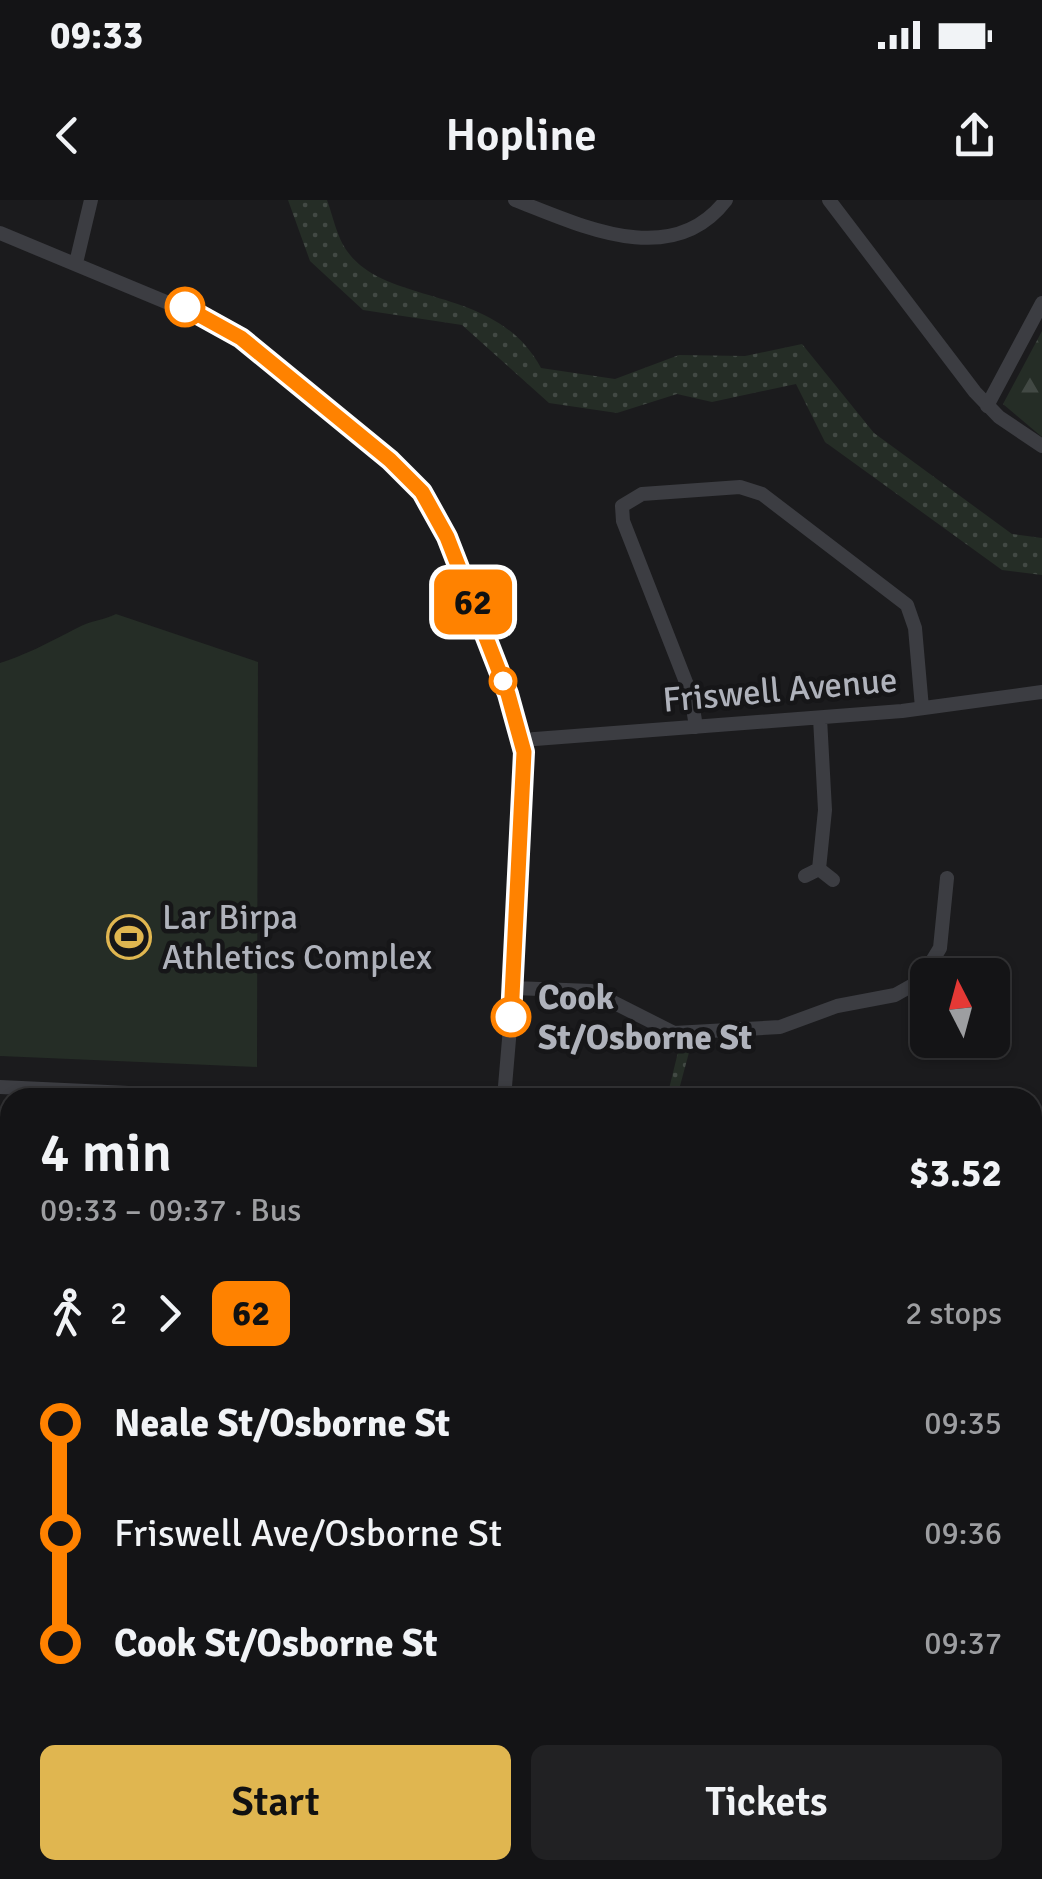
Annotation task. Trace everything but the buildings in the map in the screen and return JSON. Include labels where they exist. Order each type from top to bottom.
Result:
[{"type":"street","points":[[76,264],[92,200]]},
{"type":"street","points":[[515,200],[606,234],[640,239],[695,226],[726,200]]},
{"type":"street","points":[[829,200],[987,406],[1042,446]]},
{"type":"street","points":[[0,233],[219,324],[412,481],[439,520],[522,740],[524,778],[514,988],[505,1088]]},
{"type":"street","points":[[987,406],[1042,303]]},
{"type":"street","points":[[696,728],[691,695],[623,521],[626,500],[642,494],[751,489],[901,598],[915,628],[922,708]]},
{"type":"street","name":"Friswell Avenue","points":[[522,740],[820,718],[1042,692]]},
{"type":"street","points":[[820,718],[825,810],[812,872],[834,880]]},
{"type":"street","points":[[514,988],[591,991],[674,1033],[780,1028],[837,1006],[895,995],[920,982],[940,948],[947,878]]},
{"type":"green space","points":[[288,200],[327,200],[344,246],[365,269],[497,322],[521,341],[541,368],[615,379],[679,355],[745,356],[802,344],[874,433],[1012,534],[1042,538],[1042,575],[1002,570],[825,442],[796,384],[712,402],[677,394],[617,413],[549,403],[462,325],[363,310],[310,261]]},
{"type":"green space","points":[[1042,331],[1042,437],[1003,404]]},
{"type":"green space","name":"Lar Birpa Athletics Complex","points":[[116,614],[258,662],[257,1067],[0,1056],[0,663]]},
{"type":"green space","points":[[680,1044],[691,1045],[679,1088],[669,1088]]},
{"type":"bus line","name":"62","points":[[185,307],[241,338],[390,460],[422,492],[447,537],[508,694],[524,752],[511,1017]]},
{"type":"place","name":"Lar Birpa Athletics Complex","points":[[129,937]]},
{"type":"place","name":"Cook St/Osborne St","points":[[511,1017]]}]
